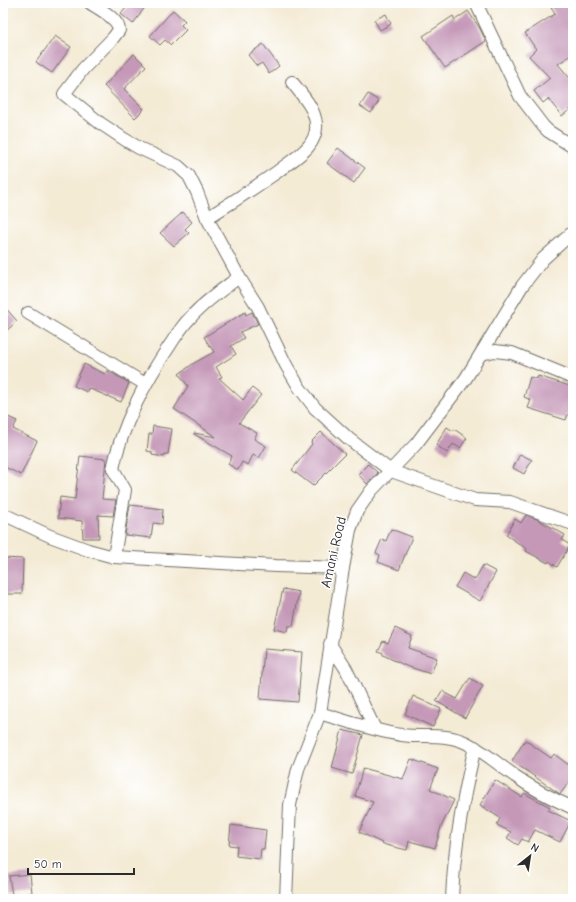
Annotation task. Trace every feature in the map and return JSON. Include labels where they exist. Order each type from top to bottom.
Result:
[{"type":"street","points":[[90,3],[110,16],[118,24],[119,29],[113,38],[83,69],[64,94],[100,123],[124,139],[139,148],[171,162],[185,171],[189,176],[208,218],[239,277],[258,307],[286,365],[314,408],[349,439],[391,471],[475,500],[510,502],[573,524]]},
{"type":"street","points":[[476,3],[520,96],[542,126],[573,147]]},
{"type":"street","points":[[208,218],[258,185],[293,160],[309,146],[314,137],[316,124],[314,114],[310,106],[292,82]]},
{"type":"street","name":"Amani Road","points":[[286,899],[290,805],[298,769],[320,713],[330,644],[350,530],[358,511],[371,491],[420,438],[466,378],[522,286],[531,274],[543,259],[573,232]]},
{"type":"street","points":[[114,557],[125,490],[113,469],[120,441],[145,384],[162,356],[189,318],[239,277]]},
{"type":"street","points":[[28,313],[145,384]]},
{"type":"street","points":[[482,354],[495,351],[512,353],[573,378]]},
{"type":"street","points":[[3,514],[50,536],[88,550],[114,557],[343,568]]},
{"type":"street","points":[[330,644],[346,669],[374,729]]},
{"type":"street","points":[[320,713],[374,729],[404,735],[444,736],[452,738],[475,747],[515,777],[573,808]]},
{"type":"street","points":[[452,899],[458,827],[475,747]]},
{"type":"building","points":[[130,3],[148,3],[133,24],[121,14]]},
{"type":"building","points":[[548,3],[573,3],[573,54],[558,64],[573,82],[573,107],[562,116],[548,99],[543,103],[534,91],[550,78],[529,56],[536,49],[525,33],[555,14]]},
{"type":"building","points":[[173,10],[185,21],[181,25],[186,30],[171,45],[165,40],[160,45],[150,36]]},
{"type":"building","points":[[468,11],[479,27],[486,41],[445,68],[423,36],[453,16],[455,20]]},
{"type":"building","points":[[386,14],[391,24],[380,30],[374,20]]},
{"type":"building","points":[[55,36],[71,47],[52,73],[36,62]]},
{"type":"building","points":[[263,44],[279,66],[269,74],[262,63],[257,66],[248,55]]},
{"type":"building","points":[[134,54],[146,66],[124,89],[144,109],[135,118],[104,86]]},
{"type":"building","points":[[368,94],[379,101],[371,113],[360,106]]},
{"type":"building","points":[[338,148],[365,168],[354,183],[327,163]]},
{"type":"building","points":[[183,212],[192,222],[185,229],[189,233],[174,246],[160,233]]},
{"type":"building","points":[[3,305],[17,321],[3,334]]},
{"type":"building","points":[[245,312],[246,315],[252,312],[258,324],[240,332],[244,338],[231,346],[236,354],[216,367],[222,377],[219,378],[243,400],[252,388],[261,395],[239,423],[257,433],[254,439],[266,446],[259,458],[253,455],[248,465],[242,462],[238,470],[228,464],[232,456],[194,433],[216,437],[174,409],[188,386],[179,374],[194,363],[214,352],[204,337]]},
{"type":"building","points":[[84,364],[105,374],[107,371],[112,373],[129,383],[121,402],[88,388],[87,392],[74,386]]},
{"type":"building","points":[[538,376],[573,387],[573,416],[568,414],[566,420],[528,408],[531,400],[524,397],[530,377],[537,379]]},
{"type":"building","points":[[6,416],[17,421],[13,429],[37,441],[21,475],[3,466],[3,422]]},
{"type":"building","points":[[153,426],[172,429],[168,454],[165,454],[164,457],[152,455],[152,452],[147,451],[149,434],[152,434]]},
{"type":"building","points":[[447,427],[453,431],[454,429],[467,438],[460,448],[453,444],[447,453],[436,445]]},
{"type":"building","points":[[321,432],[345,454],[313,486],[292,470],[312,444],[311,442]]},
{"type":"building","points":[[520,454],[532,460],[524,474],[513,468]]},
{"type":"building","points":[[80,456],[106,459],[102,499],[116,500],[113,516],[98,515],[99,538],[83,538],[82,521],[58,518],[60,497],[75,499]]},
{"type":"building","points":[[368,464],[378,473],[367,484],[358,474]]},
{"type":"building","points":[[130,505],[163,509],[162,524],[153,523],[151,538],[125,535]]},
{"type":"building","points":[[526,515],[537,519],[565,535],[562,540],[570,545],[557,567],[549,561],[548,563],[526,551],[527,549],[506,535],[515,519],[521,523]]},
{"type":"building","points":[[391,529],[412,537],[399,570],[378,562],[380,555],[376,553],[382,539],[386,541]]},
{"type":"building","points":[[3,558],[23,559],[22,594],[3,594]]},
{"type":"building","points":[[483,565],[496,572],[480,601],[455,587],[463,573],[475,580]]},
{"type":"building","points":[[283,589],[299,592],[293,626],[288,626],[287,632],[274,629]]},
{"type":"building","points":[[395,628],[412,636],[408,648],[437,658],[431,674],[406,666],[378,651],[383,641],[388,643]]},
{"type":"building","points":[[264,649],[302,652],[298,702],[260,699]]},
{"type":"building","points":[[470,678],[483,686],[465,718],[436,701],[442,691],[457,699]]},
{"type":"building","points":[[413,696],[441,709],[433,727],[405,714]]},
{"type":"building","points":[[342,730],[363,735],[352,774],[332,768]]},
{"type":"building","points":[[525,740],[551,758],[554,754],[573,768],[573,778],[560,794],[512,761]]},
{"type":"building","points":[[411,759],[438,769],[430,789],[454,800],[441,827],[435,848],[409,841],[407,850],[386,845],[359,832],[373,802],[355,796],[363,768],[403,779]]},
{"type":"building","points":[[495,780],[522,797],[524,793],[550,807],[548,810],[571,821],[560,842],[535,830],[528,842],[522,839],[518,845],[507,838],[511,832],[497,825],[500,818],[480,805]]},
{"type":"building","points":[[231,825],[266,830],[264,849],[261,849],[260,859],[236,856],[237,846],[229,845]]},
{"type":"building","points":[[30,874],[32,893],[12,895],[9,876]]}]
